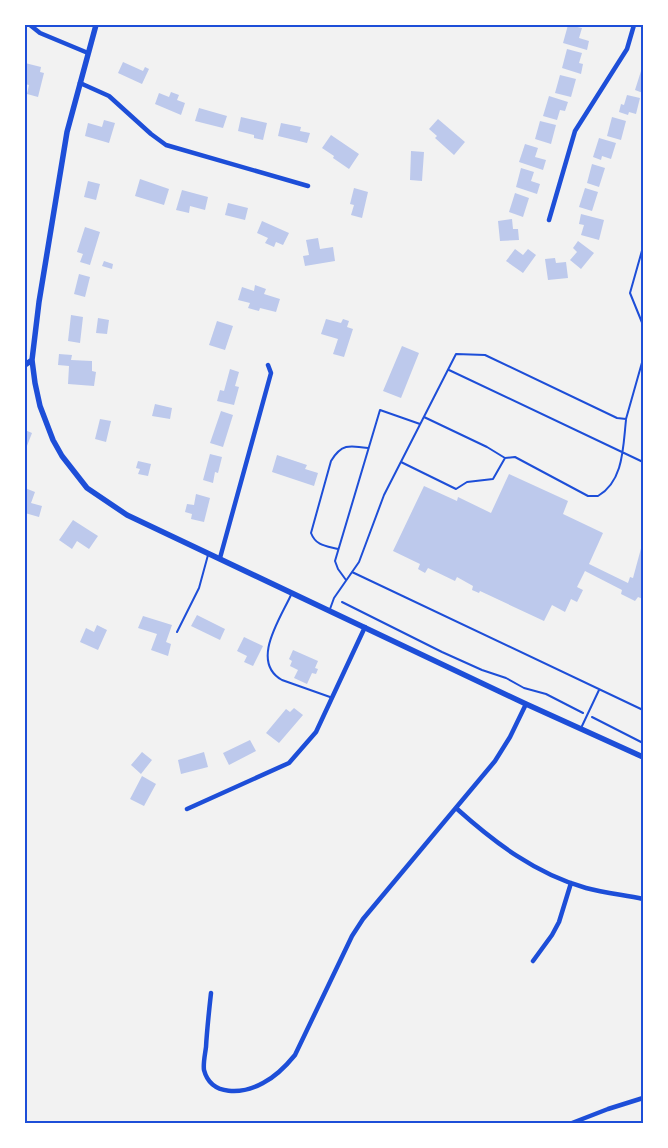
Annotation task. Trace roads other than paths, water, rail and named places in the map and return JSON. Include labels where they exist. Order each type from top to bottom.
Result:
[{"type":"street","points":[[30,25],[40,33],[88,52]]},
{"type":"street","points":[[96,25],[67,132],[39,302],[32,360],[35,383],[45,422],[62,456],[88,488],[127,515],[526,704],[643,757]]},
{"type":"street","points":[[549,220],[575,131],[627,49],[634,25]]},
{"type":"street","points":[[80,83],[108,96],[151,134],[166,144],[308,186]]},
{"type":"street","points":[[25,364],[32,360]]},
{"type":"street","points":[[220,558],[271,373],[268,365]]},
{"type":"street","points":[[187,809],[289,764],[316,732],[365,627]]},
{"type":"street","points":[[211,993],[204,1068],[208,1081],[218,1089],[242,1091],[262,1084],[280,1071],[295,1055],[352,936],[363,919],[495,761],[510,737],[526,704]]},
{"type":"street","points":[[456,808],[515,856],[539,870],[587,888],[643,899]]},
{"type":"street","points":[[533,961],[559,922],[571,882]]},
{"type":"street","points":[[572,1123],[608,1108],[643,1098]]},
{"type":"lane","points":[[643,247],[630,293],[643,325]]},
{"type":"lane","points":[[329,610],[334,598],[359,562],[384,495],[456,354],[484,355],[618,418],[626,419]]},
{"type":"lane","points":[[424,417],[487,447],[505,458],[515,457],[588,496],[598,496],[611,486],[617,474],[622,453],[626,419],[643,358]]},
{"type":"lane","points":[[448,369],[643,462]]},
{"type":"lane","points":[[346,580],[335,561],[380,410],[420,424]]},
{"type":"lane","points":[[338,549],[318,543],[311,532],[323,488],[336,452],[344,447],[368,448]]},
{"type":"lane","points":[[401,462],[456,489],[467,482],[493,480],[505,458]]},
{"type":"lane","points":[[177,632],[199,588],[208,552]]},
{"type":"lane","points":[[352,572],[643,710]]},
{"type":"lane","points":[[292,593],[267,650],[269,668],[282,680],[332,697]]},
{"type":"lane","points":[[581,728],[600,689]]}]
